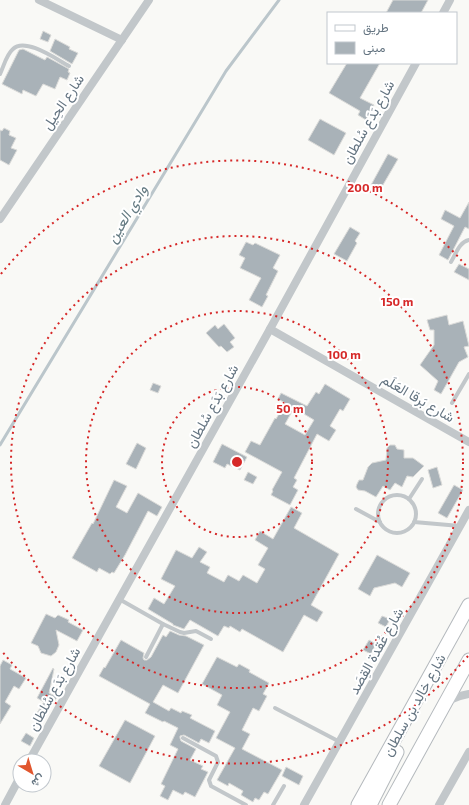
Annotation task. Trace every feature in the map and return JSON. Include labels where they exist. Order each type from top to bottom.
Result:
[{"type":"main road","name":"شارع خالِد بن سلطان","points":[[358,805],[469,606]]},
{"type":"main road","name":"شارع خالِد بن سلطان","points":[[389,805],[446,701],[469,663]]},
{"type":"main road","points":[[370,805],[396,754],[402,738],[405,721]]},
{"type":"street","points":[[39,0],[122,40]]},
{"type":"street","name":"شارع الحِيل","points":[[0,219],[149,0]]},
{"type":"street","points":[[444,12],[450,0]]},
{"type":"street","name":"شارع بَدَع سُلطان","points":[[33,753],[270,329],[415,64]]},
{"type":"street","name":"شارع بَرقا العَلَم","points":[[270,329],[469,442]]},
{"type":"street","name":"شارع عُقدة القِصَد","points":[[304,805],[469,510]]},
{"type":"street","points":[[446,701],[469,694]]},
{"type":"street","points":[[440,805],[469,752]]},
{"type":"street","points":[[5,805],[12,792]]},
{"type":"lane","points":[[0,74],[11,50],[20,45],[31,46],[69,66]]},
{"type":"lane","points":[[451,262],[461,244],[464,241],[469,240]]},
{"type":"lane","points":[[452,403],[469,374]]},
{"type":"lane","points":[[409,499],[422,479]]},
{"type":"lane","points":[[356,510],[380,522],[385,528],[393,532],[401,532],[409,528],[414,522],[416,514],[414,506],[409,499],[402,495],[394,495],[386,499],[380,505],[378,514],[380,522]]},
{"type":"lane","points":[[414,522],[460,526]]},
{"type":"lane","points":[[119,599],[163,624],[184,633],[196,631],[211,639]]},
{"type":"lane","points":[[146,657],[163,624]]},
{"type":"lane","points":[[275,708],[340,743]]},
{"type":"lane","points":[[183,738],[216,756],[218,762],[209,780],[211,786],[246,805]]},
{"type":"lane","points":[[273,805],[284,786]]},
{"type":"building","points":[[393,0],[428,0],[422,12],[387,12]]},
{"type":"building","points":[[43,31],[51,35],[48,42],[40,39]]},
{"type":"building","points":[[55,39],[70,47],[69,49],[78,53],[72,64],[50,51]]},
{"type":"building","points":[[23,49],[45,60],[47,57],[69,69],[68,72],[70,73],[67,80],[60,77],[55,89],[43,84],[36,96],[23,90],[22,94],[2,84],[19,50]]},
{"type":"building","points":[[346,64],[379,64],[360,98],[374,105],[366,120],[358,115],[360,111],[329,93]]},
{"type":"building","points":[[320,119],[346,133],[334,155],[308,140]]},
{"type":"building","points":[[4,128],[10,131],[9,135],[16,138],[11,148],[17,150],[9,165],[0,160],[0,130],[2,131]]},
{"type":"building","points":[[388,154],[398,159],[380,190],[371,185]]},
{"type":"building","points":[[469,202],[469,229],[465,227],[448,260],[439,255],[454,226],[441,219],[445,210],[460,218]]},
{"type":"building","points":[[350,227],[360,233],[355,241],[357,243],[347,261],[334,254]]},
{"type":"building","points":[[246,242],[253,245],[255,243],[280,255],[273,268],[278,271],[266,295],[268,296],[262,307],[249,300],[261,278],[240,268],[245,258],[239,255]]},
{"type":"building","points":[[459,264],[469,269],[469,280],[454,272]]},
{"type":"building","points":[[447,315],[449,325],[463,321],[469,346],[464,347],[468,357],[459,362],[441,394],[434,390],[438,381],[420,365],[434,345],[434,330],[430,330],[427,320]]},
{"type":"building","points":[[224,324],[235,338],[230,342],[234,347],[227,352],[221,346],[219,347],[206,333],[215,325],[218,329]]},
{"type":"building","points":[[153,383],[161,386],[158,393],[150,390]]},
{"type":"building","points":[[325,384],[350,399],[343,411],[340,409],[330,426],[336,430],[329,441],[317,434],[294,478],[297,480],[293,487],[298,490],[290,505],[271,495],[272,490],[282,472],[245,452],[251,441],[260,445],[275,418],[276,419],[285,403],[278,399],[281,393],[307,406],[316,392],[319,394]],"holes":[[[294,408],[314,420],[305,435],[285,424]]]},
{"type":"building","points":[[137,443],[146,448],[136,469],[126,464]]},
{"type":"building","points":[[222,444],[247,457],[240,470],[227,464],[225,468],[213,462]]},
{"type":"building","points":[[390,445],[395,445],[397,449],[404,450],[404,458],[413,458],[424,466],[413,477],[407,476],[402,487],[395,483],[390,490],[383,486],[376,497],[365,491],[358,490],[356,487],[357,484],[359,480],[363,480],[368,467],[372,463],[386,460],[387,448]]},
{"type":"building","points":[[437,467],[442,485],[433,488],[428,470]]},
{"type":"building","points":[[248,472],[257,477],[253,484],[244,480]]},
{"type":"building","points":[[114,480],[127,486],[116,507],[127,513],[138,493],[162,507],[157,516],[148,511],[125,555],[114,573],[112,572],[110,574],[99,568],[97,572],[72,558],[92,523],[93,524]]},
{"type":"building","points":[[454,485],[463,490],[447,518],[438,513]]},
{"type":"building","points":[[291,507],[302,513],[294,528],[339,554],[311,605],[323,612],[317,622],[304,615],[283,652],[242,629],[240,632],[230,626],[229,628],[224,626],[218,636],[190,620],[184,629],[173,625],[148,609],[154,598],[164,604],[175,586],[161,579],[176,550],[192,558],[199,547],[207,552],[200,562],[210,567],[207,573],[224,582],[228,575],[239,581],[243,575],[257,583],[265,569],[258,565],[268,548],[255,540],[260,531],[273,539]]},
{"type":"building","points":[[377,555],[410,573],[402,587],[395,583],[374,588],[370,596],[358,589]]},
{"type":"building","points":[[46,614],[55,618],[58,615],[69,620],[68,622],[83,630],[77,641],[56,630],[59,645],[56,652],[51,656],[41,653],[38,646],[31,643]]},
{"type":"building","points":[[382,616],[390,619],[386,627],[378,623]]},
{"type":"building","points":[[170,631],[186,636],[204,645],[178,693],[163,685],[153,702],[169,711],[171,708],[181,713],[182,711],[192,715],[190,718],[215,731],[209,743],[201,739],[199,743],[184,735],[180,736],[181,741],[196,749],[190,760],[203,766],[201,769],[208,772],[195,797],[185,792],[183,795],[173,790],[168,800],[160,796],[165,786],[161,784],[178,749],[170,745],[178,728],[145,713],[150,704],[99,676],[121,640],[144,653],[143,658],[144,660],[147,660],[151,657],[163,635],[166,637]]},
{"type":"building","points":[[369,640],[376,644],[371,654],[363,650]]},
{"type":"building","points":[[217,657],[237,667],[239,664],[250,670],[249,672],[269,683],[263,694],[267,696],[259,711],[253,708],[242,730],[250,734],[242,749],[282,770],[268,794],[264,792],[259,800],[255,798],[253,802],[241,795],[243,791],[229,783],[228,786],[217,780],[235,748],[216,738],[230,712],[217,705],[222,695],[202,684]]},
{"type":"building","points":[[3,660],[12,665],[10,669],[26,678],[19,689],[14,686],[5,702],[11,706],[0,724],[0,666]]},
{"type":"building","points":[[53,668],[49,693],[57,697],[41,724],[33,719],[44,702],[37,698]]},
{"type":"building","points":[[125,720],[155,736],[130,783],[99,766]]},
{"type":"building","points":[[26,733],[34,738],[30,746],[21,741]]},
{"type":"building","points":[[286,767],[303,776],[299,785],[282,776]]},
{"type":"waterway","name":"وادي العين","points":[[0,445],[226,71],[279,0]]}]
